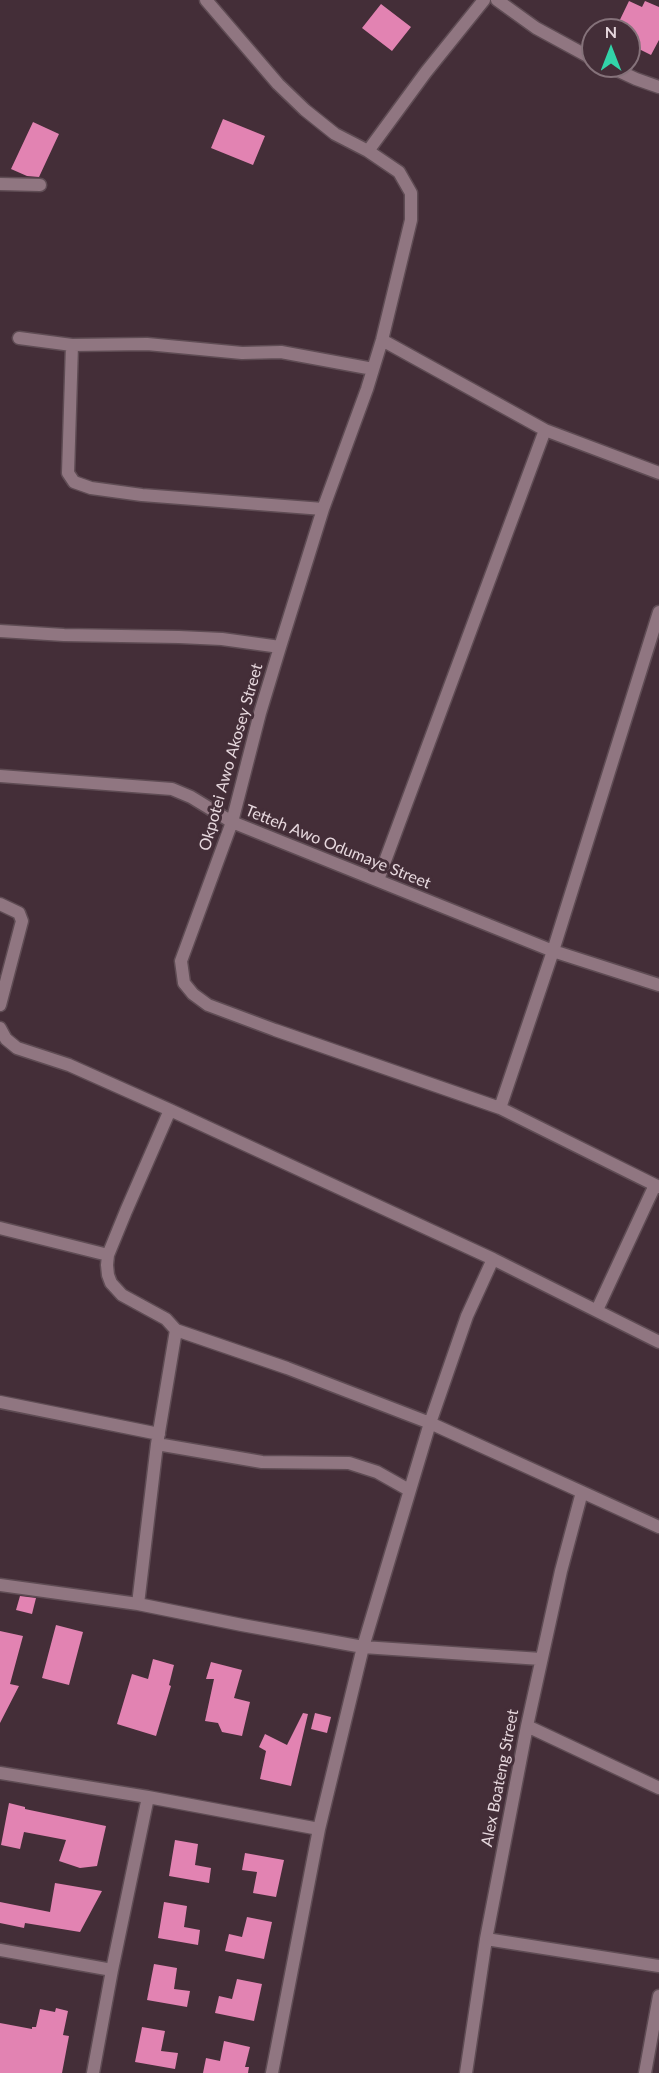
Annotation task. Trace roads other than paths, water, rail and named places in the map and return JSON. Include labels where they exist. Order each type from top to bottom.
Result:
[{"type":"street","name":"Okpotei Awo Akosey Street","points":[[206,0],[278,84],[305,110],[336,134],[368,151],[399,172],[411,193],[411,220],[382,340],[367,389],[323,509],[260,713],[232,822],[181,961],[184,983],[193,994],[208,1005],[500,1108],[657,1186]]},
{"type":"street","points":[[368,151],[426,72],[484,0]]},
{"type":"street","points":[[497,0],[536,28],[581,52]]},
{"type":"street","points":[[634,78],[659,87]]},
{"type":"street","points":[[0,184],[40,185]]},
{"type":"street","points":[[19,338],[72,345],[147,344],[242,353],[281,352],[373,369]]},
{"type":"street","points":[[382,340],[545,430],[659,473]]},
{"type":"street","points":[[72,345],[68,473],[74,482],[91,488],[142,495],[323,509]]},
{"type":"street","points":[[378,880],[545,430]]},
{"type":"street","points":[[500,1108],[554,951],[659,612]]},
{"type":"street","points":[[0,631],[64,635],[189,637],[280,647]]},
{"type":"street","name":"Tetteh Awo Odumaye Street","points":[[0,776],[172,789],[191,797],[232,822],[554,951],[659,985]]},
{"type":"street","points":[[0,904],[19,913],[22,921],[0,1005]]},
{"type":"street","points":[[0,1028],[6,1039],[17,1048],[69,1065],[170,1110],[493,1259],[659,1342]]},
{"type":"street","points":[[170,1110],[108,1255],[108,1275],[111,1283],[122,1295],[166,1318],[176,1330],[287,1368],[430,1423],[659,1527]]},
{"type":"street","points":[[597,1310],[657,1186]]},
{"type":"street","points":[[0,1228],[108,1255]]},
{"type":"street","points":[[272,2073],[319,1829],[363,1647],[430,1423],[467,1316],[493,1259]]},
{"type":"street","points":[[138,1604],[158,1439],[176,1330]]},
{"type":"street","points":[[0,1402],[262,1462],[349,1463],[377,1473],[409,1490]]},
{"type":"street","name":"Alex Boateng Street","points":[[466,2073],[486,1939],[526,1726],[561,1571],[582,1492]]},
{"type":"street","points":[[0,1585],[138,1604],[363,1647],[542,1659]]},
{"type":"street","points":[[526,1726],[659,1788]]},
{"type":"street","points":[[0,1773],[148,1797],[319,1829]]},
{"type":"street","points":[[93,2073],[148,1797]]},
{"type":"street","points":[[486,1939],[659,1966]]},
{"type":"street","points":[[0,1950],[112,1970]]},
{"type":"street","points":[[645,2073],[659,1996]]}]
